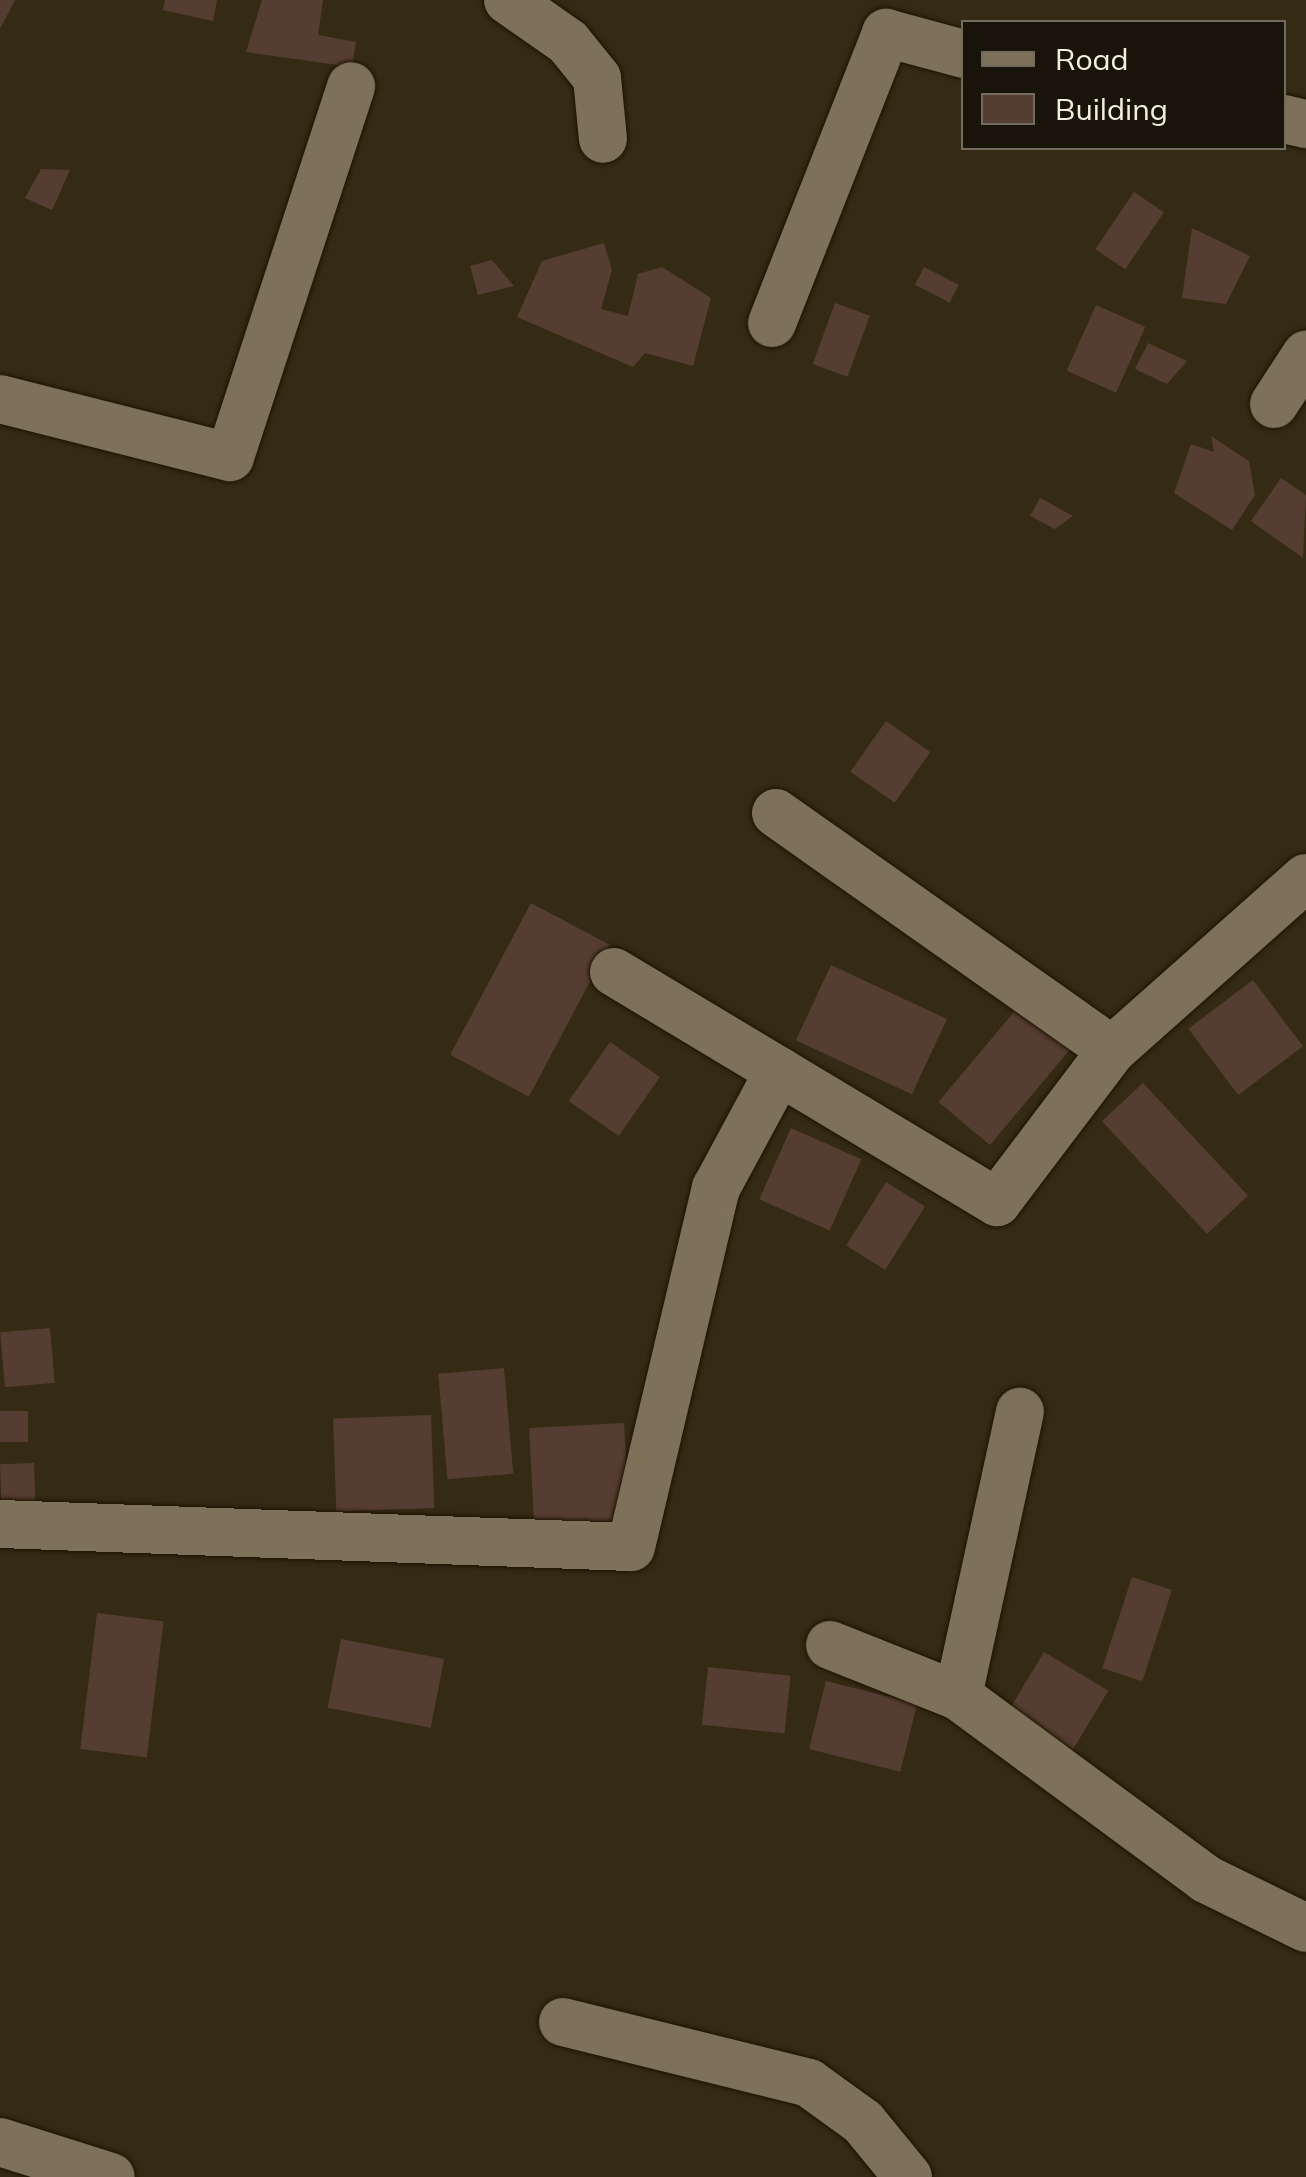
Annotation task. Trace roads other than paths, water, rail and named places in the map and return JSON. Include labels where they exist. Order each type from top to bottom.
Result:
[{"type":"street","points":[[508,0],[568,42],[597,78],[603,139]]},
{"type":"street","points":[[772,324],[886,33],[961,53]]},
{"type":"street","points":[[0,399],[230,457],[351,86]]},
{"type":"street","points":[[1274,404],[1306,354]]},
{"type":"street","points":[[776,812],[1112,1050]]},
{"type":"street","points":[[614,972],[997,1202],[1112,1050],[1306,878]]},
{"type":"street","points":[[0,1524],[631,1548],[716,1188],[779,1071]]},
{"type":"street","points":[[958,1696],[1020,1412]]},
{"type":"street","points":[[830,1646],[958,1696],[1206,1878],[1306,1928]]},
{"type":"street","points":[[563,2022],[809,2084],[863,2122],[908,2177]]},
{"type":"street","points":[[0,2142],[111,2177]]}]
